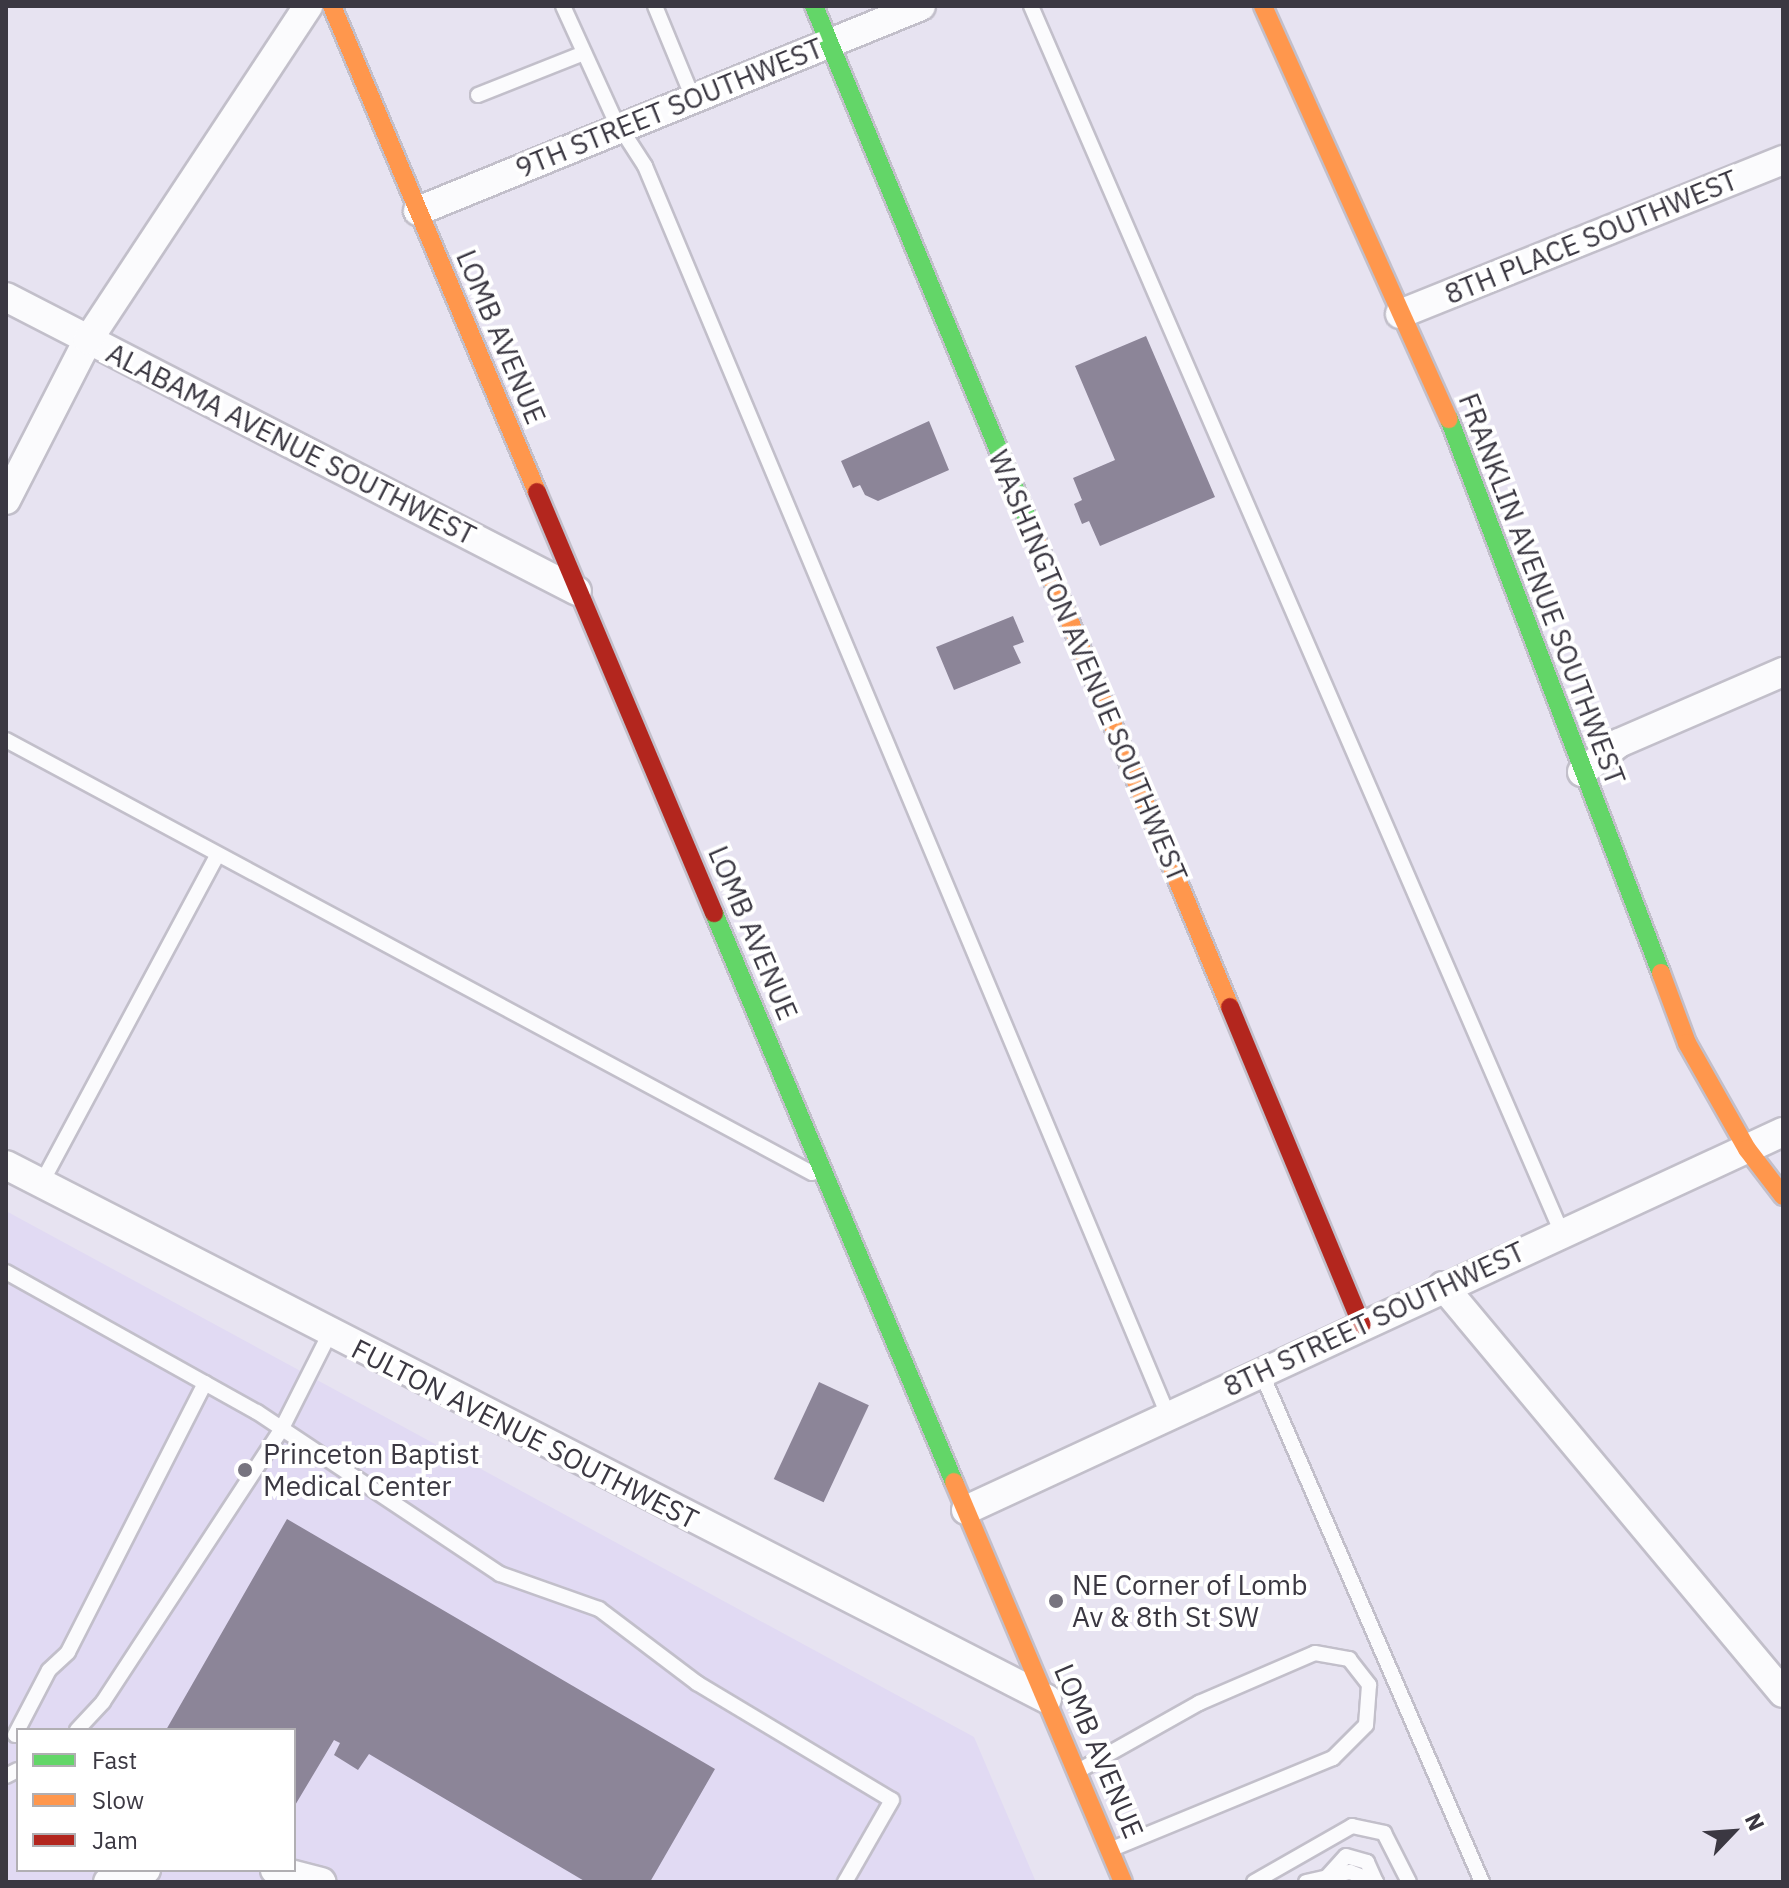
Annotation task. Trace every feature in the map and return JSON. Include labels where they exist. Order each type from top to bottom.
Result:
[{"type":"street","points":[[6,500],[88,340],[308,6]]},
{"type":"street","name":"LOMB AVENUE","points":[[332,6],[1123,1882]]},
{"type":"street","name":"WASHINGTON AVENUE SOUTHWEST","points":[[814,6],[1362,1325]]},
{"type":"street","name":"9TH STREET SOUTHWEST","points":[[418,211],[921,6]]},
{"type":"street","name":"FRANKLIN AVENUE SOUTHWEST","points":[[1263,6],[1470,465],[1582,772],[1687,1043],[1747,1149]]},
{"type":"street","name":"8TH PLACE SOUTHWEST","points":[[1400,314],[1783,160]]},
{"type":"street","name":"ALABAMA AVENUE SOUTHWEST","points":[[6,297],[577,591]]},
{"type":"street","points":[[1582,772],[1619,743],[1783,672]]},
{"type":"street","name":"8TH STREET SOUTHWEST","points":[[966,1510],[1561,1231],[1783,1132]]},
{"type":"street","points":[[1747,1149],[1783,1196]]},
{"type":"street","name":"FULTON AVENUE SOUTHWEST","points":[[6,1165],[1047,1699]]},
{"type":"street","points":[[1443,1286],[1783,1693]]},
{"type":"street","points":[[108,1882],[140,1872]]},
{"type":"street","points":[[283,1872],[321,1882]]},
{"type":"lane","points":[[563,6],[620,128],[645,166],[1168,1415]]},
{"type":"lane","points":[[655,6],[693,98]]},
{"type":"lane","points":[[1031,6],[1561,1231]]},
{"type":"lane","points":[[478,95],[584,53]]},
{"type":"lane","points":[[6,740],[754,1136],[830,1187]]},
{"type":"lane","points":[[41,1184],[218,854]]},
{"type":"lane","points":[[6,1272],[205,1383],[500,1574],[599,1609],[697,1683],[892,1800],[845,1882]]},
{"type":"lane","points":[[79,1728],[103,1702],[281,1430],[330,1333]]},
{"type":"lane","points":[[1261,1372],[1482,1882]]},
{"type":"lane","points":[[19,1728],[49,1670],[68,1652],[205,1383]]},
{"type":"lane","points":[[1076,1772],[1199,1703],[1315,1653],[1349,1659],[1369,1685],[1366,1725],[1333,1758],[1110,1850]]},
{"type":"lane","points":[[1254,1882],[1352,1826],[1384,1833],[1409,1882]]},
{"type":"lane","points":[[1306,1882],[1350,1872],[1376,1882]]},
{"type":"shaded area","name":"Princeton Baptist Medical Center","points":[[6,1211],[974,1737],[1036,1882],[6,1882]]},
{"type":"building","points":[[1146,336],[1215,497],[1100,546],[1089,521],[1082,524],[1074,504],[1082,500],[1073,478],[1115,460],[1075,366]]},
{"type":"building","points":[[929,421],[949,470],[878,501],[865,495],[860,485],[853,488],[841,461]]},
{"type":"building","points":[[1013,616],[1024,642],[1013,646],[1021,663],[954,690],[936,647]]},
{"type":"building","points":[[819,1382],[869,1405],[824,1502],[774,1479]]},
{"type":"building","points":[[287,1519],[715,1769],[650,1882],[586,1882],[369,1754],[358,1770],[334,1755],[340,1743],[334,1740],[296,1804],[296,1728],[167,1728]]},
{"type":"traffic: fast","points":[[814,6],[1034,535]]},
{"type":"traffic: fast","points":[[1449,419],[1661,973]]},
{"type":"traffic: fast","points":[[714,913],[954,1482]]},
{"type":"traffic: slow","points":[[332,6],[537,492]]},
{"type":"traffic: slow","points":[[1263,6],[1449,419]]},
{"type":"traffic: slow","points":[[1034,535],[1230,1007]]},
{"type":"traffic: slow","points":[[1661,973],[1687,1043],[1747,1149],[1783,1196]]},
{"type":"traffic: slow","points":[[954,1482],[1123,1882]]},
{"type":"traffic: jam","points":[[537,492],[714,913]]},
{"type":"traffic: jam","points":[[1230,1007],[1362,1325]]},
{"type":"place","name":"Princeton Baptist Medical Center","points":[[245,1470]]},
{"type":"place","name":"NE Corner of Lomb Av & 8th St SW","points":[[1056,1601]]}]
